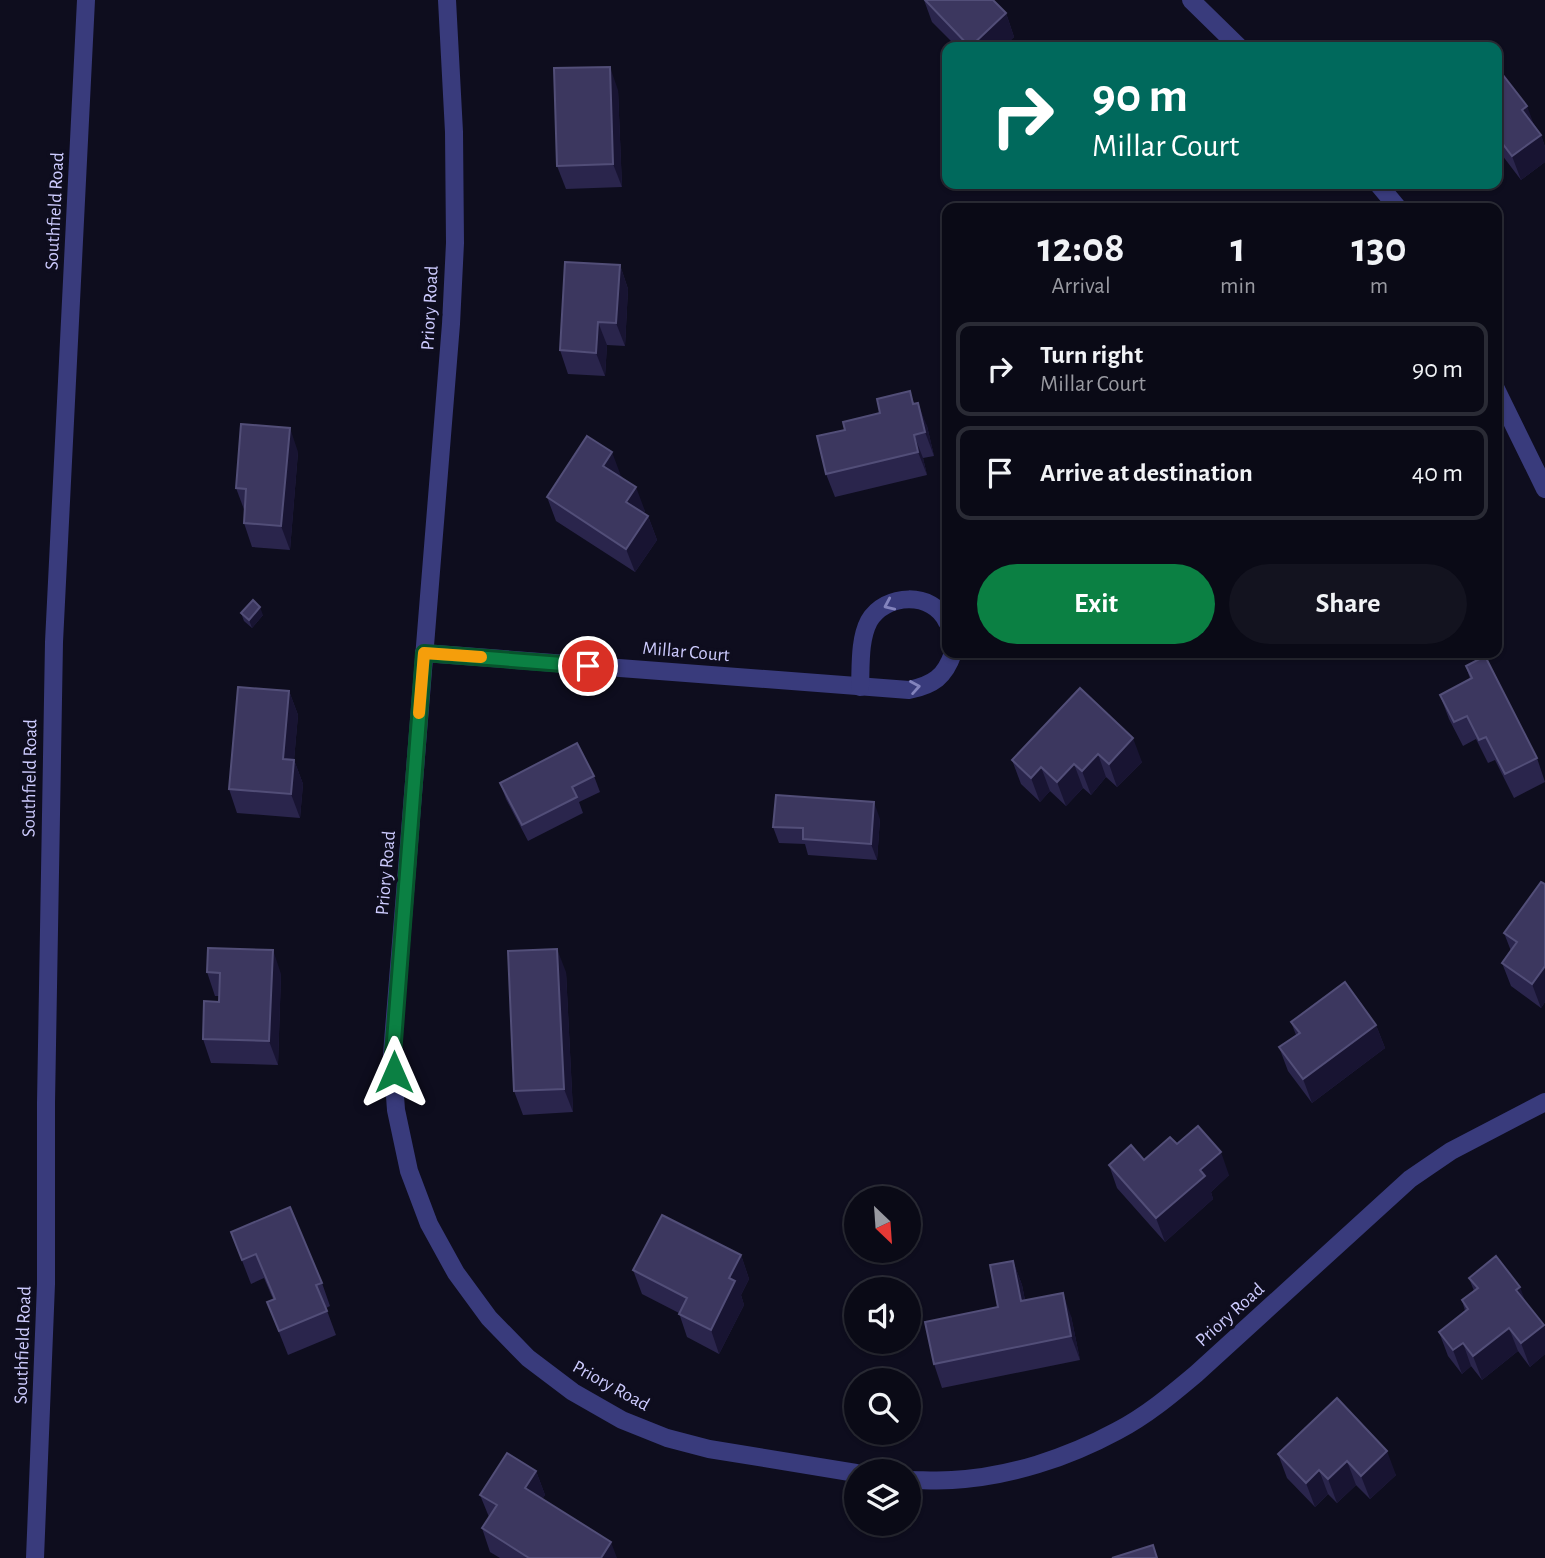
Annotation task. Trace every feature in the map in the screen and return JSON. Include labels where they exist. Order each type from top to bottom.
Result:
[{"type":"street","name":"Southfield Road","points":[[35,1558],[46,1284],[46,1102],[54,642],[86,0]]},
{"type":"street","name":"Priory Road","points":[[447,0],[454,132],[451,324],[393,1054],[396,1110],[409,1171],[429,1224],[456,1273],[489,1318],[528,1358],[573,1392],[622,1420],[667,1438],[709,1449],[844,1471]]},
{"type":"street","points":[[1191,0],[1234,42]]},
{"type":"street","points":[[1382,189],[1394,203]]},
{"type":"street","points":[[1502,401],[1545,489]]},
{"type":"street","points":[[860,687],[863,642],[869,622],[877,611],[888,604],[907,599],[934,606],[942,614]]},
{"type":"street","name":"Millar Court","points":[[424,653],[909,690],[925,687],[938,679],[951,658]]},
{"type":"street","name":"Priory Road","points":[[921,1480],[953,1480],[1009,1472],[1068,1454],[1119,1430],[1165,1400],[1196,1374],[1410,1179],[1451,1151],[1545,1102]]},
{"type":"building","points":[[925,0],[993,0],[1006,13],[975,42],[965,42]]},
{"type":"building","points":[[610,67],[613,164],[557,166],[554,68]]},
{"type":"building","points":[[1502,74],[1527,106],[1522,110],[1541,135],[1512,156],[1502,143]]},
{"type":"building","points":[[565,262],[620,265],[616,323],[598,322],[596,353],[560,350]]},
{"type":"building","points":[[910,391],[913,404],[918,403],[925,432],[914,435],[918,452],[826,474],[817,436],[845,430],[843,422],[880,413],[877,399]]},
{"type":"building","points":[[241,424],[290,428],[281,526],[244,523],[246,489],[236,488]]},
{"type":"building","points":[[587,436],[612,452],[603,466],[636,487],[626,502],[648,516],[626,549],[547,497]]},
{"type":"building","points":[[253,600],[260,607],[249,620],[241,613]]},
{"type":"building","points":[[1486,658],[1537,758],[1505,774],[1486,737],[1479,740],[1467,716],[1454,722],[1440,695],[1472,678],[1466,666]]},
{"type":"building","points":[[238,687],[289,691],[283,759],[294,760],[291,794],[229,789]]},
{"type":"building","points":[[1080,688],[1133,738],[1109,764],[1098,754],[1082,771],[1074,764],[1057,782],[1041,767],[1031,778],[1012,760]]},
{"type":"building","points":[[577,743],[594,776],[572,787],[577,797],[522,825],[500,783]]},
{"type":"building","points":[[776,795],[874,802],[871,844],[803,839],[803,828],[773,827]]},
{"type":"building","points":[[1541,882],[1545,884],[1545,966],[1532,984],[1502,963],[1517,942],[1504,933]]},
{"type":"building","points":[[208,948],[273,950],[269,1041],[203,1039],[204,1001],[219,1002],[220,973],[207,972]]},
{"type":"building","points":[[557,949],[564,1089],[514,1091],[508,951]]},
{"type":"building","points":[[1345,982],[1376,1025],[1303,1079],[1279,1047],[1300,1033],[1291,1022]]},
{"type":"building","points":[[1198,1126],[1221,1152],[1200,1170],[1205,1176],[1156,1218],[1109,1165],[1131,1145],[1144,1160],[1170,1137],[1177,1144]]},
{"type":"building","points":[[290,1207],[322,1283],[316,1285],[327,1311],[279,1331],[267,1302],[275,1299],[256,1254],[242,1260],[231,1232]]},
{"type":"building","points":[[662,1215],[741,1255],[729,1278],[735,1281],[711,1330],[679,1314],[687,1298],[633,1270]]},
{"type":"building","points":[[1496,1256],[1520,1287],[1516,1290],[1544,1325],[1521,1343],[1509,1328],[1473,1356],[1463,1343],[1453,1350],[1439,1332],[1468,1309],[1462,1300],[1478,1288],[1469,1278]]},
{"type":"building","points":[[1013,1261],[1021,1301],[1063,1293],[1071,1336],[934,1364],[925,1322],[998,1307],[990,1265]]},
{"type":"building","points":[[1337,1398],[1387,1451],[1361,1476],[1347,1461],[1328,1479],[1319,1470],[1306,1483],[1278,1454]]},
{"type":"building","points":[[507,1453],[536,1471],[525,1488],[611,1542],[601,1558],[529,1558],[482,1528],[497,1505],[480,1495]]},
{"type":"building","points":[[1153,1545],[1157,1558],[1112,1558]]},
{"type":"slow traffic","points":[[419,713],[424,653],[481,657]]},
{"type":"route","points":[[394,1072],[393,1054],[424,653],[588,666]]}]
